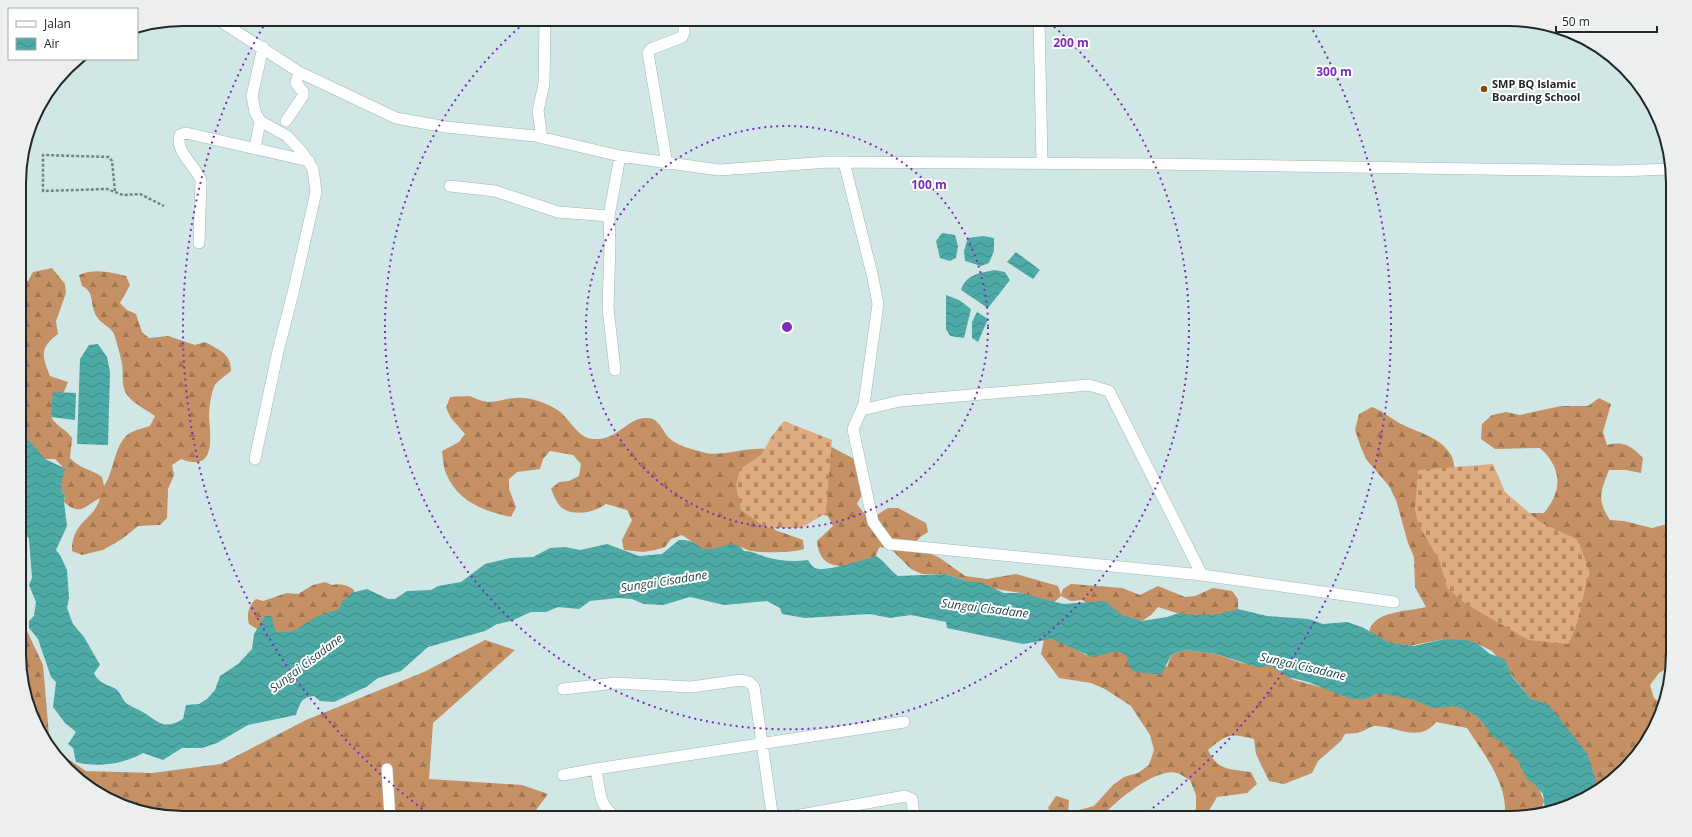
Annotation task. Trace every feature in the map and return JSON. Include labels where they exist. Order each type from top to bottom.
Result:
[{"type":"street","points":[[228,26],[263,47],[299,72],[396,118],[446,127],[542,138],[620,156],[667,164],[719,170],[844,162],[1042,163],[1609,171],[1666,169]]},
{"type":"street","points":[[542,138],[538,111],[544,84],[545,26]]},
{"type":"street","points":[[667,164],[648,53],[651,49],[682,37],[684,33],[684,26]]},
{"type":"street","points":[[1039,26],[1042,163]]},
{"type":"street","points":[[255,459],[278,351],[316,192],[316,178],[309,161],[295,143],[260,121],[255,112],[252,96],[263,47]]},
{"type":"street","points":[[286,121],[304,96],[303,92],[296,83],[299,72]]},
{"type":"street","points":[[255,149],[260,121]]},
{"type":"street","points":[[199,243],[201,181],[199,174],[189,162],[178,144],[180,135],[186,133],[309,161]]},
{"type":"street","points":[[614,370],[608,308],[610,246],[609,216],[620,156]]},
{"type":"street","points":[[844,162],[878,304],[864,404],[853,429],[873,522],[889,544],[1202,575],[1394,602]]},
{"type":"street","points":[[450,186],[495,191],[558,212],[609,216]]},
{"type":"street","points":[[864,404],[865,408],[868,410],[900,401],[1089,385],[1109,391],[1202,575]]},
{"type":"street","points":[[563,689],[616,683],[690,687],[741,680],[750,682],[754,687],[774,811]]},
{"type":"street","points":[[563,775],[904,722]]},
{"type":"street","points":[[387,769],[390,811]]},
{"type":"street","points":[[596,769],[603,804],[608,811]]},
{"type":"street","points":[[812,811],[905,796],[912,800],[913,811]]},
{"type":"path","points":[[115,191],[112,161],[109,157],[43,155],[43,191],[107,189],[123,195],[140,194],[164,206]]},
{"type":"green space","points":[[52,268],[65,284],[66,293],[56,321],[58,334],[45,348],[44,353],[45,363],[50,376],[68,382],[64,392],[55,398],[51,417],[56,424],[67,432],[72,438],[70,458],[82,467],[102,477],[104,486],[108,480],[118,449],[126,436],[139,429],[150,426],[155,416],[134,402],[128,396],[123,384],[122,364],[114,334],[97,317],[93,308],[91,296],[82,286],[79,275],[97,271],[126,276],[130,285],[120,303],[127,310],[136,314],[142,332],[149,338],[168,336],[195,345],[205,342],[223,353],[229,360],[230,365],[231,371],[216,383],[212,392],[209,413],[210,443],[209,451],[206,457],[201,461],[193,462],[181,459],[172,465],[174,475],[168,489],[167,518],[160,525],[138,526],[122,539],[103,550],[82,555],[72,551],[73,541],[79,527],[93,512],[100,498],[82,509],[75,509],[64,502],[65,495],[61,491],[62,466],[55,459],[45,459],[34,450],[26,438],[26,282],[33,272]]},
{"type":"green space","points":[[469,396],[487,402],[521,398],[541,402],[559,411],[582,435],[593,439],[602,439],[610,436],[634,421],[641,418],[648,418],[658,423],[672,441],[706,453],[721,454],[755,449],[772,450],[828,445],[856,460],[867,485],[857,504],[863,512],[872,518],[888,508],[898,508],[926,523],[928,532],[920,537],[913,546],[940,558],[965,576],[987,579],[1016,574],[1058,586],[1061,595],[1063,589],[1071,584],[1122,588],[1140,595],[1158,586],[1185,597],[1195,596],[1213,588],[1232,591],[1238,599],[1238,609],[1231,617],[1189,617],[1158,607],[1151,615],[1142,621],[1100,611],[1082,600],[1071,601],[1061,596],[1053,603],[1021,593],[989,588],[945,574],[922,574],[911,569],[891,549],[880,547],[876,555],[867,562],[841,566],[835,565],[829,563],[821,555],[818,549],[817,541],[833,526],[828,516],[817,513],[771,520],[775,530],[803,540],[804,549],[799,550],[785,552],[763,552],[751,551],[739,547],[698,550],[691,541],[682,535],[671,539],[665,547],[655,550],[643,552],[624,550],[622,540],[632,520],[627,510],[606,504],[591,511],[579,513],[567,511],[560,506],[557,501],[551,489],[559,482],[569,481],[579,476],[581,464],[573,455],[550,451],[543,459],[540,469],[517,472],[509,479],[509,489],[516,507],[511,517],[481,508],[464,498],[451,483],[446,473],[442,451],[459,442],[465,434],[451,418],[446,408],[450,397]]},
{"type":"green space","points":[[1599,398],[1611,404],[1603,432],[1607,445],[1626,445],[1643,458],[1641,473],[1626,470],[1609,470],[1602,490],[1601,500],[1610,520],[1624,521],[1652,528],[1666,524],[1666,664],[1665,669],[1659,673],[1650,685],[1654,698],[1659,702],[1650,723],[1634,750],[1613,772],[1594,786],[1531,699],[1492,651],[1478,644],[1444,639],[1399,648],[1369,632],[1372,625],[1384,616],[1426,607],[1415,587],[1414,557],[1408,543],[1396,500],[1389,486],[1366,459],[1355,430],[1359,414],[1372,407],[1403,425],[1433,438],[1446,448],[1451,455],[1456,483],[1516,517],[1530,513],[1544,513],[1557,488],[1556,471],[1553,463],[1540,448],[1495,449],[1481,439],[1482,424],[1492,415],[1506,412],[1520,415],[1561,406],[1588,406]]},
{"type":"green space","points":[[784,421],[832,440],[826,513],[801,528],[766,528],[741,510],[736,485],[740,469],[761,455],[772,436]]},
{"type":"green space","points":[[1493,464],[1505,492],[1540,522],[1578,540],[1590,573],[1576,627],[1568,644],[1528,640],[1466,604],[1447,588],[1439,560],[1418,524],[1415,509],[1418,470]]},
{"type":"green space","points":[[325,582],[332,585],[341,584],[349,587],[354,590],[354,597],[326,618],[297,630],[289,636],[257,629],[249,624],[249,610],[256,599],[263,601],[287,593],[298,594],[313,585]]},
{"type":"green space","points":[[26,629],[43,665],[49,736],[38,714],[31,695],[26,664]]},
{"type":"green space","points":[[1052,639],[1065,643],[1086,655],[1121,647],[1167,667],[1172,654],[1186,650],[1216,654],[1241,663],[1271,666],[1294,680],[1366,699],[1379,693],[1459,700],[1519,745],[1534,784],[1539,789],[1544,801],[1542,808],[1519,811],[1505,811],[1503,793],[1494,770],[1467,728],[1436,722],[1422,732],[1406,732],[1382,726],[1374,726],[1358,733],[1345,734],[1341,741],[1318,761],[1312,773],[1284,784],[1269,781],[1256,754],[1254,739],[1229,736],[1208,750],[1212,757],[1216,762],[1225,768],[1251,772],[1257,784],[1247,793],[1217,797],[1210,809],[1210,811],[1194,811],[1196,809],[1196,795],[1190,780],[1177,773],[1168,773],[1158,775],[1147,781],[1125,796],[1108,811],[1075,811],[1094,806],[1113,785],[1124,777],[1138,773],[1149,765],[1154,750],[1150,735],[1131,706],[1105,689],[1091,683],[1059,678],[1041,654],[1044,640]]},
{"type":"green space","points":[[485,640],[515,650],[433,723],[429,779],[522,785],[548,794],[535,811],[173,811],[142,806],[104,790],[87,779],[63,756],[86,771],[152,773],[221,764],[306,720],[424,672]]},
{"type":"green space","points":[[1056,796],[1069,800],[1068,811],[1050,811],[1048,808]]},
{"type":"water","points":[[942,233],[955,235],[958,246],[956,258],[950,261],[940,258],[936,241]]},
{"type":"water","points":[[983,236],[994,238],[994,251],[989,263],[981,266],[965,261],[964,251],[968,238]]},
{"type":"water","points":[[1016,252],[1040,270],[1033,279],[1007,262]]},
{"type":"water","points":[[995,270],[1005,272],[1010,280],[988,308],[961,290],[963,285],[970,277],[979,273]]},
{"type":"water","points":[[946,295],[959,300],[971,309],[964,338],[950,336],[946,329]]},
{"type":"water","points":[[977,312],[988,319],[978,342],[972,338],[972,322]]},
{"type":"water","points":[[98,344],[107,357],[110,372],[108,445],[77,444],[80,359],[89,345]]},
{"type":"water","points":[[53,392],[76,393],[75,420],[51,417]]},
{"type":"water","name":"Sungai Cisadane","points":[[26,437],[45,459],[66,469],[63,473],[61,491],[65,495],[64,502],[67,526],[56,550],[67,570],[69,598],[67,608],[73,624],[84,637],[100,665],[94,673],[101,682],[116,689],[125,702],[157,721],[165,724],[176,723],[183,719],[186,705],[199,704],[207,699],[215,690],[220,676],[238,664],[252,649],[254,634],[265,616],[271,616],[276,632],[290,632],[311,620],[339,609],[343,600],[347,599],[351,593],[367,589],[388,599],[395,599],[407,591],[431,590],[438,586],[461,582],[485,564],[510,558],[533,557],[550,548],[565,547],[580,550],[607,544],[639,556],[662,554],[679,540],[684,540],[690,541],[704,549],[711,549],[731,544],[740,547],[744,551],[753,552],[771,558],[792,561],[808,560],[810,564],[820,569],[840,566],[876,556],[898,576],[945,574],[967,581],[982,583],[1004,593],[1021,593],[1063,604],[1105,601],[1122,615],[1142,621],[1167,617],[1179,613],[1196,615],[1219,614],[1238,609],[1267,616],[1309,619],[1323,624],[1347,622],[1362,627],[1390,643],[1414,646],[1444,639],[1467,640],[1478,644],[1490,654],[1505,659],[1511,675],[1531,699],[1548,704],[1587,753],[1597,784],[1569,799],[1545,807],[1543,794],[1527,779],[1518,761],[1504,744],[1492,736],[1480,719],[1468,711],[1454,706],[1433,708],[1414,700],[1379,693],[1366,699],[1351,699],[1308,682],[1288,677],[1271,666],[1256,667],[1216,654],[1186,650],[1172,654],[1162,673],[1143,673],[1133,670],[1128,663],[1126,655],[1120,652],[1113,652],[1092,657],[1052,639],[1023,644],[947,628],[946,622],[911,615],[890,618],[870,614],[805,618],[782,614],[780,608],[767,601],[724,605],[690,597],[663,605],[644,604],[632,599],[618,598],[590,601],[579,609],[558,607],[546,612],[531,612],[511,621],[497,624],[485,631],[428,647],[401,671],[378,678],[366,687],[334,702],[320,701],[314,696],[306,698],[302,702],[296,715],[248,725],[217,743],[202,748],[182,748],[163,760],[143,753],[127,760],[110,764],[84,764],[76,762],[73,748],[68,744],[76,732],[65,723],[53,707],[56,682],[51,677],[38,639],[29,628],[29,621],[34,616],[36,602],[29,585],[32,578],[29,539],[26,534]]},
{"type":"place","name":"SMP BQ Islamic Boarding School","points":[[1484,89]]}]
